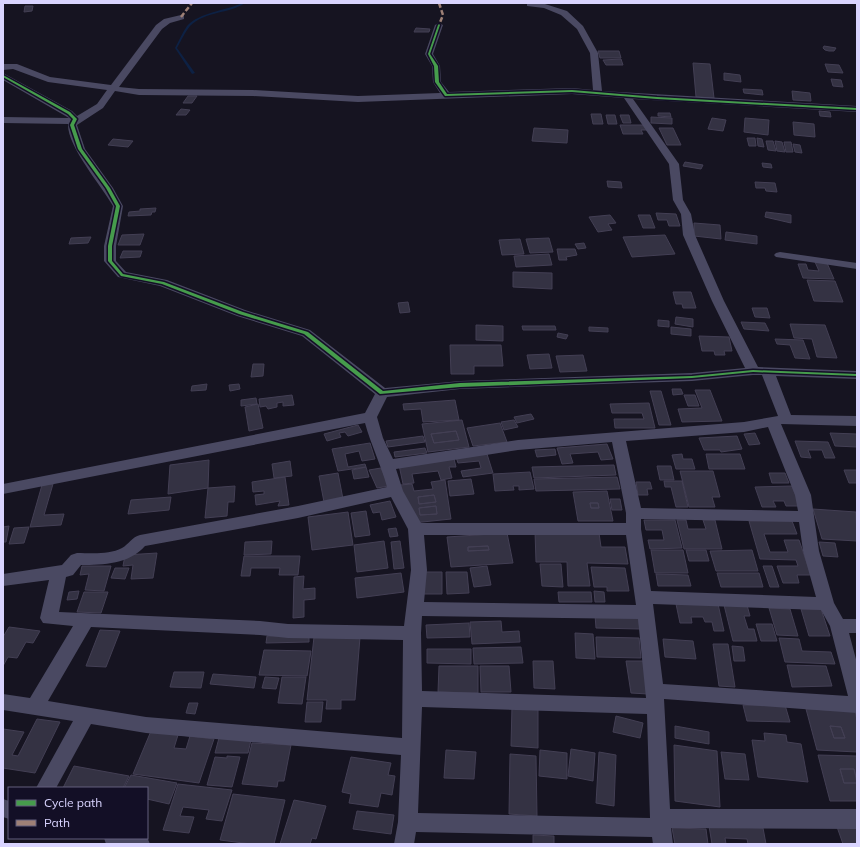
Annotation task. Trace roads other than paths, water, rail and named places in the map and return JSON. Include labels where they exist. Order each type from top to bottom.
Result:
[{"type":"street","points":[[530,4],[545,6],[564,13],[580,28],[594,53],[598,93]]},
{"type":"street","points":[[3,120],[74,121],[100,106],[114,89],[140,50],[159,27],[167,21],[181,17]]},
{"type":"street","points":[[439,25],[429,54],[436,66],[437,82],[446,95]]},
{"type":"street","points":[[3,67],[14,66],[48,79],[139,92],[253,93],[358,99],[572,90],[626,95],[857,109]]},
{"type":"street","points":[[3,76],[69,113],[75,119],[72,124],[80,149],[108,188],[118,206],[110,246],[110,260],[122,275],[163,283],[241,313],[306,333],[382,393],[460,385],[692,377],[767,370],[857,375]]},
{"type":"street","points":[[626,95],[674,164],[678,200],[686,214],[689,235],[718,301],[736,334],[753,371]]},
{"type":"street","points":[[780,255],[857,266]]},
{"type":"street","points":[[767,370],[779,420],[803,495],[811,551],[826,604],[838,626],[857,696]]},
{"type":"street","points":[[382,393],[370,417],[376,438],[388,465],[395,492],[416,529],[418,570],[412,633],[413,699],[408,822],[404,844]]},
{"type":"street","points":[[3,489],[370,417]]},
{"type":"street","points":[[388,465],[518,445],[744,427],[779,420],[857,421]]},
{"type":"street","points":[[618,437],[633,521],[645,604],[655,699],[661,830]]},
{"type":"street","points":[[3,580],[67,571],[77,559],[112,558],[134,549],[140,541],[298,512],[395,492]]},
{"type":"street","points":[[416,529],[633,521],[805,517]]},
{"type":"street","points":[[59,572],[50,618],[150,624],[260,628],[288,631],[412,633]]},
{"type":"street","points":[[414,609],[645,604],[826,604]]},
{"type":"street","points":[[35,707],[86,620]]},
{"type":"street","points":[[838,626],[857,626]]},
{"type":"street","points":[[413,699],[655,699],[857,705]]},
{"type":"street","points":[[3,702],[146,725],[411,747]]},
{"type":"street","points":[[47,787],[86,715]]},
{"type":"street","points":[[408,822],[661,830],[857,820]]},
{"type":"street","points":[[118,839],[140,844]]},
{"type":"waterway","points":[[193,73],[176,48],[187,28],[200,18],[231,9],[244,3]]}]
